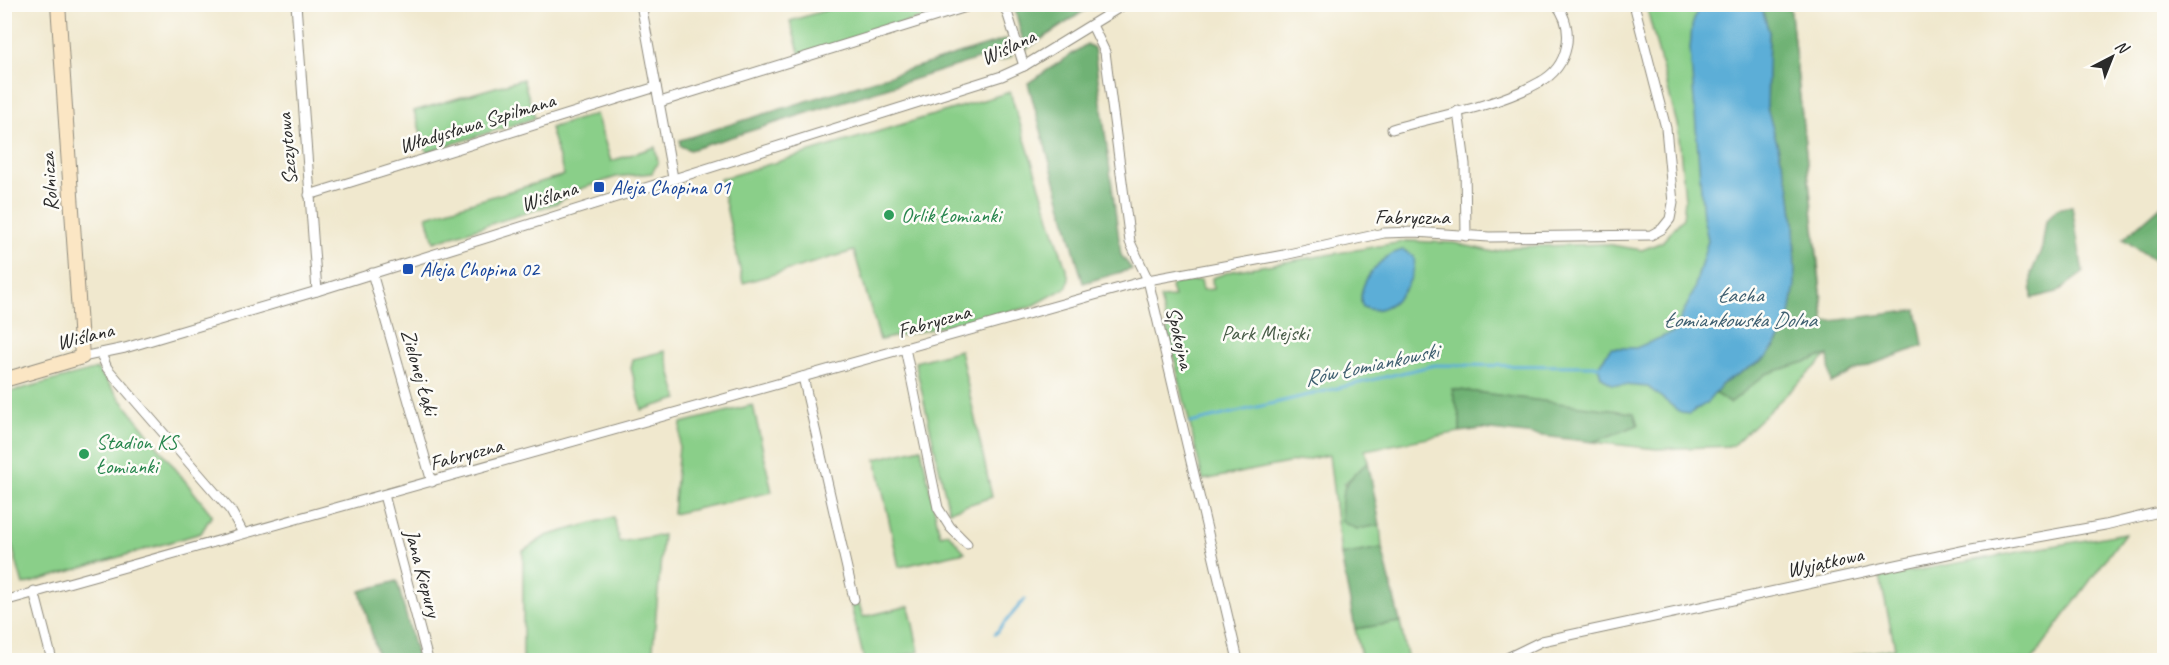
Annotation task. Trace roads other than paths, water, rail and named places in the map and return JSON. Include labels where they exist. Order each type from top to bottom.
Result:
[{"type":"street","name":"Rolnicza","points":[[58,4],[82,357]]},
{"type":"street","name":"Szczytowa","points":[[296,4],[317,291]]},
{"type":"street","points":[[641,4],[673,178]]},
{"type":"street","points":[[660,102],[976,4]]},
{"type":"street","points":[[1002,4],[1007,12],[1024,66]]},
{"type":"street","name":"Wiślana","points":[[4,380],[317,291],[1002,76],[1024,66],[1125,4]]},
{"type":"street","points":[[1392,129],[1458,111],[1532,86],[1553,73],[1567,47],[1568,31],[1563,13],[1556,4]]},
{"type":"street","name":"Fabryczna","points":[[4,601],[1148,280],[1284,255],[1384,232],[1466,236],[1651,235],[1662,229],[1670,219],[1673,204],[1666,128],[1634,4]]},
{"type":"street","name":"Spokojna","points":[[1092,25],[1105,52],[1130,242],[1148,280],[1238,660]]},
{"type":"street","name":"Władysława Szpilmana","points":[[309,195],[656,87]]},
{"type":"street","points":[[1458,111],[1465,164],[1466,236]]},
{"type":"street","name":"Zielonej Łąki","points":[[372,273],[432,482]]},
{"type":"street","points":[[905,348],[938,508],[950,527],[968,544]]},
{"type":"street","points":[[101,354],[107,368],[231,511],[243,533]]},
{"type":"street","points":[[803,377],[854,599]]},
{"type":"street","name":"Jana Kiepury","points":[[384,495],[428,660]]},
{"type":"street","name":"Wyjątkowa","points":[[1503,660],[1553,638],[1966,550],[2097,527],[2159,512]]},
{"type":"street","points":[[34,591],[52,660]]},
{"type":"water","name":"Łacha Łomiankowska Dolna","points":[[1699,5],[1761,5],[1769,32],[1767,108],[1790,189],[1794,224],[1795,284],[1788,328],[1766,358],[1722,384],[1707,403],[1689,414],[1681,413],[1648,387],[1611,384],[1601,376],[1598,366],[1611,348],[1636,348],[1674,332],[1693,293],[1708,240],[1703,217],[1690,49],[1692,26]]},
{"type":"water","points":[[1403,250],[1414,256],[1412,277],[1406,287],[1391,304],[1372,309],[1362,306],[1363,288],[1372,271],[1386,258]]},
{"type":"waterway","name":"Rów Łomiankowski","points":[[1190,423],[1435,365],[1601,366]]},
{"type":"waterway","name":"Rów Łomiankowski","points":[[995,634],[1025,599]]},
{"type":"place","name":"Aleja Chopina 01","points":[[599,187]]},
{"type":"place","name":"Orlik Łomianki","points":[[889,215]]},
{"type":"place","name":"Aleja Chopina 02","points":[[408,269]]},
{"type":"place","name":"Stadion KS Łomianki","points":[[84,454]]},
{"type":"park label","name":"Park Miejski","points":[[1265,333]]}]
